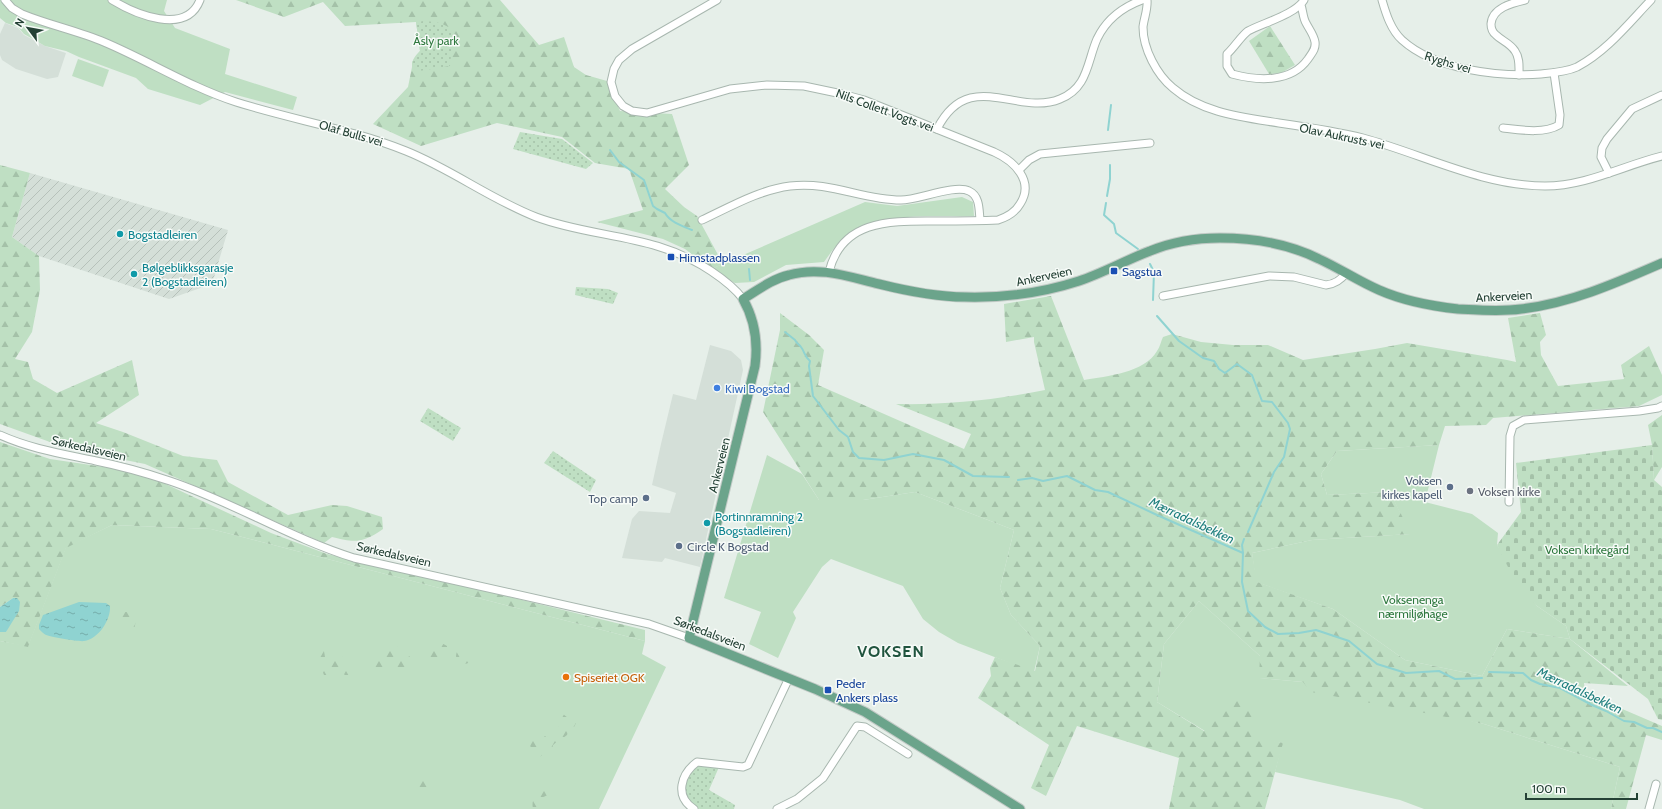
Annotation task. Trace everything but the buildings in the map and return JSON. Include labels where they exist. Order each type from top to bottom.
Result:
[{"type":"main road","name":"Ankerveien","points":[[689,638],[755,366],[755,333],[750,313],[742,299],[769,282],[787,275],[806,272],[829,272],[905,290],[940,296],[965,298],[1006,296],[1035,292],[1078,281],[1166,245],[1191,240],[1221,238],[1250,240],[1283,246],[1315,257],[1375,289],[1410,301],[1450,308],[1502,310],[1539,306],[1577,297],[1662,263]]},
{"type":"main road","name":"Sørkedalsveien","points":[[689,638],[789,678],[873,716],[1020,809]]},
{"type":"street","name":"Olaf Bulls vei","points":[[5,0],[12,8],[22,14],[104,42],[191,84],[218,95],[266,110],[349,132],[408,152],[436,165],[506,204],[537,217],[573,228],[654,244],[698,263]]},
{"type":"street","points":[[112,0],[141,14],[165,20],[185,16],[193,11],[200,1]]},
{"type":"street","name":"Nils Collett Vogts vei","points":[[717,0],[632,49],[619,60],[614,69],[611,82],[615,96],[624,106],[632,110],[647,113],[730,89],[767,85],[789,85],[819,88],[864,100],[1001,155],[1011,161],[1024,178],[1026,187],[1024,197],[1018,208],[1003,218],[889,222],[871,226],[858,232],[844,244],[836,254],[829,272]]},
{"type":"street","points":[[937,129],[945,114],[955,106],[968,99],[988,96],[1052,102],[1064,97],[1074,89],[1085,76],[1095,45],[1106,25],[1127,7],[1142,0]]},
{"type":"street","name":"Olav Aukrusts vei","points":[[1148,0],[1143,26],[1144,35],[1148,52],[1158,70],[1168,84],[1179,93],[1216,111],[1236,116],[1342,133],[1387,145],[1488,178],[1517,184],[1545,186],[1581,183],[1662,156]]},
{"type":"street","name":"Ryghs vei","points":[[1382,0],[1396,33],[1408,45],[1422,54],[1434,60],[1482,72],[1519,75],[1554,73],[1575,68],[1605,48],[1651,0]]},
{"type":"street","points":[[1519,75],[1519,64],[1516,53],[1511,46],[1494,34],[1491,25],[1494,16],[1501,9],[1525,0]]},
{"type":"street","points":[[1303,3],[1305,22],[1315,42],[1315,50],[1306,62],[1289,75],[1279,78],[1249,79],[1232,74],[1228,66],[1228,54],[1246,32],[1270,22],[1303,3]]},
{"type":"street","points":[[1503,128],[1529,130],[1554,128],[1559,125],[1560,115],[1554,73]]},
{"type":"street","points":[[1609,173],[1601,157],[1602,148],[1607,139],[1632,109],[1662,95]]},
{"type":"street","points":[[1019,170],[1029,160],[1040,154],[1150,143]]},
{"type":"street","points":[[702,220],[772,190],[788,186],[811,185],[840,189],[894,200],[915,198],[956,189],[966,190],[974,194],[976,197],[979,206],[980,220]]},
{"type":"street","name":"Ankerveien","points":[[698,263],[735,289],[742,299]]},
{"type":"street","points":[[1163,296],[1269,276],[1294,277],[1331,285],[1339,281],[1346,273]]},
{"type":"street","points":[[1509,502],[1510,436],[1513,426],[1524,420],[1639,411],[1662,406]]},
{"type":"street","name":"Sørkedalsveien","points":[[0,435],[30,446],[120,467],[175,483],[315,544],[354,558],[634,620],[664,628],[689,638]]},
{"type":"street","points":[[694,809],[689,805],[682,793],[682,782],[688,769],[697,762],[743,767],[748,765],[789,678]]},
{"type":"street","points":[[777,809],[797,798],[823,778],[857,726],[865,727],[908,754]]},
{"type":"street","points":[[1649,809],[1656,784]]},
{"type":"shaded area","points":[[5,23],[18,28],[24,35],[45,46],[66,53],[58,77],[47,79],[16,69],[2,60],[0,55],[0,34]]},
{"type":"shaded area","name":"Bogstadleiren","points":[[30,173],[228,230],[212,284],[169,299],[39,256],[12,237]]},
{"type":"shaded area","points":[[710,345],[731,351],[741,360],[743,370],[700,567],[665,558],[662,562],[622,558],[632,519],[639,511],[670,513],[676,493],[652,485],[661,444],[673,394],[696,400]]},
{"type":"green space","points":[[0,0],[167,0],[164,11],[175,28],[230,49],[225,74],[297,97],[293,110],[225,92],[200,105],[148,89],[136,78],[66,51],[45,46],[24,34],[18,27],[6,23],[0,18]]},
{"type":"green space","points":[[236,0],[500,0],[539,45],[564,37],[574,67],[586,75],[607,81],[620,111],[672,114],[689,165],[665,189],[684,207],[697,216],[723,264],[711,269],[685,249],[663,239],[597,222],[643,210],[629,169],[595,163],[562,137],[497,123],[421,146],[373,124],[408,87],[412,62],[420,51],[416,22],[345,26],[323,2],[284,17]]},
{"type":"green space","name":"Åsly park","points":[[425,21],[444,24],[454,33],[456,37],[452,44],[450,66],[419,71],[412,67],[414,58],[420,51],[416,22]]},
{"type":"green space","points":[[1270,26],[1295,65],[1281,73],[1269,74],[1249,41]]},
{"type":"green space","points":[[78,59],[109,70],[103,87],[72,76]]},
{"type":"green space","points":[[520,132],[562,139],[593,163],[586,169],[513,149]]},
{"type":"green space","points":[[0,165],[30,173],[12,237],[39,256],[40,290],[32,332],[15,359],[28,362],[33,379],[57,393],[132,360],[139,395],[96,423],[183,456],[217,460],[228,482],[288,515],[332,505],[347,506],[382,517],[383,529],[364,539],[353,541],[332,537],[324,543],[145,464],[100,455],[50,442],[0,424]]},
{"type":"green space","points":[[962,197],[973,202],[974,216],[906,217],[872,223],[857,229],[841,240],[824,262],[786,265],[754,282],[735,283],[711,269],[865,202],[897,206]]},
{"type":"green space","points":[[576,287],[608,289],[618,293],[613,304],[575,295]]},
{"type":"green space","points":[[1051,296],[1084,380],[1114,375],[1134,369],[1151,358],[1159,348],[1163,337],[1172,334],[1201,342],[1233,345],[1268,345],[1303,360],[1407,343],[1516,362],[1508,318],[1540,313],[1546,335],[1540,342],[1541,355],[1558,386],[1624,379],[1621,365],[1649,346],[1662,375],[1662,395],[1639,406],[1493,418],[1486,425],[1445,426],[1439,445],[1337,451],[1321,474],[1327,495],[1390,492],[1411,534],[1312,540],[1252,553],[1257,582],[1333,609],[1405,660],[1482,676],[1507,629],[1570,639],[1628,686],[1584,683],[1585,693],[1662,726],[1662,740],[1646,735],[1626,809],[1611,809],[1620,767],[1484,724],[1311,692],[1303,682],[1259,678],[1260,656],[1199,601],[1164,644],[1157,702],[1204,731],[1240,698],[1259,715],[1251,736],[1283,743],[1265,809],[1169,809],[1179,758],[1077,726],[1046,796],[1031,788],[1049,745],[978,698],[991,676],[990,668],[995,657],[1035,671],[1040,646],[1011,615],[1000,588],[1014,530],[915,492],[863,500],[819,500],[763,412],[780,330],[780,313],[809,335],[824,350],[818,385],[964,449],[971,434],[896,404],[933,404],[970,401],[1008,397],[1045,390],[1034,337],[1006,342],[1004,304]]},
{"type":"green space","points":[[428,408],[461,428],[453,441],[420,421]]},
{"type":"green space","points":[[1662,415],[1662,467],[1654,480],[1652,445],[1648,425]]},
{"type":"green space","points":[[0,442],[50,459],[111,468],[157,480],[271,533],[327,554],[645,630],[645,641],[211,529],[112,525],[66,548],[28,647],[0,641],[0,632],[6,632],[13,598],[0,607]]},
{"type":"green space","name":"Voksenenga nærmiljøhage","points":[[1439,445],[1425,502],[1472,514],[1498,533],[1497,545],[1537,606],[1566,626],[1570,639],[1507,629],[1482,676],[1405,660],[1333,609],[1256,582],[1252,553],[1312,540],[1410,534],[1390,492],[1327,495],[1321,474],[1337,451]]},
{"type":"green space","name":"Voksen kirkegård","points":[[1652,445],[1654,480],[1662,487],[1662,720],[1658,719],[1648,699],[1570,639],[1566,626],[1537,606],[1515,581],[1497,545],[1521,512],[1516,463]]},
{"type":"green space","points":[[553,451],[596,480],[590,492],[544,463]]},
{"type":"green space","points":[[767,455],[802,474],[819,500],[863,500],[915,492],[1014,530],[1000,588],[1011,615],[1040,646],[1034,672],[958,643],[939,632],[923,619],[903,586],[831,559],[822,567],[793,612],[796,618],[778,658],[749,644],[761,612],[724,598]]},
{"type":"green space","points":[[112,525],[211,529],[645,641],[642,654],[666,667],[599,809],[0,809],[0,641],[28,646],[66,547]]},
{"type":"green space","points":[[1199,601],[1260,656],[1260,678],[1303,682],[1484,724],[1620,767],[1611,809],[1424,809],[1400,800],[1275,772],[1282,743],[1205,731],[1157,702],[1164,644]]},
{"type":"green space","points":[[131,612],[134,617],[133,620],[136,621],[134,629],[128,629],[125,626],[125,622],[121,619],[121,614]]},
{"type":"green space","points":[[430,641],[435,643],[438,641],[447,646],[449,655],[442,660],[434,657],[432,659],[428,656],[427,646]]},
{"type":"green space","points":[[389,644],[393,644],[401,649],[402,654],[409,656],[413,660],[406,670],[390,671],[384,666],[380,671],[375,668],[376,650],[381,647],[386,648]]},
{"type":"green space","points":[[464,648],[471,653],[472,656],[467,663],[464,664],[457,659],[456,656],[461,649]]},
{"type":"green space","points":[[315,651],[324,651],[325,657],[328,659],[334,655],[352,659],[354,663],[351,667],[353,675],[345,675],[341,672],[341,667],[331,675],[324,675],[322,670],[324,665],[323,662],[315,655]]},
{"type":"green space","points":[[563,714],[568,718],[568,722],[576,723],[574,727],[576,730],[574,733],[568,732],[563,738],[560,736],[558,737],[560,739],[553,745],[550,751],[540,748],[539,752],[542,755],[538,758],[534,759],[530,757],[527,753],[531,748],[530,745],[532,740],[540,741],[545,736],[547,738],[549,734],[557,732],[558,727],[562,725],[556,720],[558,716]]},
{"type":"green space","points":[[699,765],[719,767],[709,790],[735,805],[734,809],[700,809],[688,799],[685,789],[686,780],[691,772]]},
{"type":"green space","points":[[435,778],[439,782],[419,793],[414,792],[410,788],[414,782]]},
{"type":"green space","points":[[545,790],[548,795],[541,798],[542,802],[551,802],[551,809],[544,807],[543,809],[533,809],[534,797]]},
{"type":"water","points":[[13,598],[17,598],[20,602],[19,611],[6,632],[0,632],[0,607]]},
{"type":"water","points":[[79,602],[106,603],[110,606],[110,611],[106,622],[95,637],[84,641],[72,640],[46,635],[39,629],[43,615]]},
{"type":"waterway","points":[[1108,130],[1111,105]]},
{"type":"waterway","name":"Mærradalsbekken","points":[[610,150],[619,162],[644,180],[653,206],[665,213],[673,221],[692,230]]},
{"type":"waterway","points":[[1107,196],[1110,179],[1110,165]]},
{"type":"waterway","points":[[1106,203],[1104,215],[1114,224],[1116,233],[1138,249]]},
{"type":"waterway","points":[[1150,264],[1154,272],[1153,300]]},
{"type":"waterway","name":"Mærradalsbekken","points":[[749,269],[750,280]]},
{"type":"waterway","points":[[1157,316],[1179,341],[1203,358],[1214,361],[1219,369],[1225,373],[1237,364],[1252,375],[1262,401],[1272,402],[1288,423],[1290,429],[1284,457],[1274,472],[1248,532]]},
{"type":"waterway","name":"Mærradalsbekken","points":[[785,332],[795,340],[810,361],[809,366],[813,396],[839,430],[848,437],[853,452],[859,458],[884,460],[913,454],[944,460],[973,476],[1009,477]]},
{"type":"waterway","name":"Mærradalsbekken","points":[[1018,480],[1032,478],[1043,481],[1067,476],[1095,490],[1108,492],[1243,553],[1242,582],[1248,611],[1265,627],[1278,634],[1299,633],[1316,630],[1349,641],[1377,664],[1406,673],[1439,671],[1455,679],[1482,678]]},
{"type":"waterway","points":[[1243,553],[1242,545],[1244,539]]},
{"type":"waterway","name":"Mærradalsbekken","points":[[1489,672],[1523,673],[1531,680],[1540,684],[1560,688],[1624,721],[1634,722],[1647,728],[1653,728],[1662,732]]},
{"type":"place","name":"Bogstadleiren","points":[[120,234]]},
{"type":"place","name":"Himstadplassen","points":[[671,257]]},
{"type":"place","name":"Sagstua","points":[[1114,271]]},
{"type":"place","name":"Bølgeblikksgarasje 2 (Bogstadleiren)","points":[[134,274]]},
{"type":"place","name":"Kiwi Bogstad","points":[[717,388]]},
{"type":"place","name":"Voksen kirkes kapell","points":[[1450,487]]},
{"type":"place","name":"Voksen kirke","points":[[1470,491]]},
{"type":"place","name":"Top camp","points":[[646,498]]},
{"type":"place","name":"Portinnramning 2 (Bogstadleiren)","points":[[707,523]]},
{"type":"place","name":"Circle K Bogstad","points":[[679,546]]},
{"type":"place","name":"Spiseriet OGK","points":[[566,677]]},
{"type":"place","name":"Peder Ankers plass","points":[[828,690]]},
{"type":"district","name":"VOKSEN","points":[[891,651]]}]
